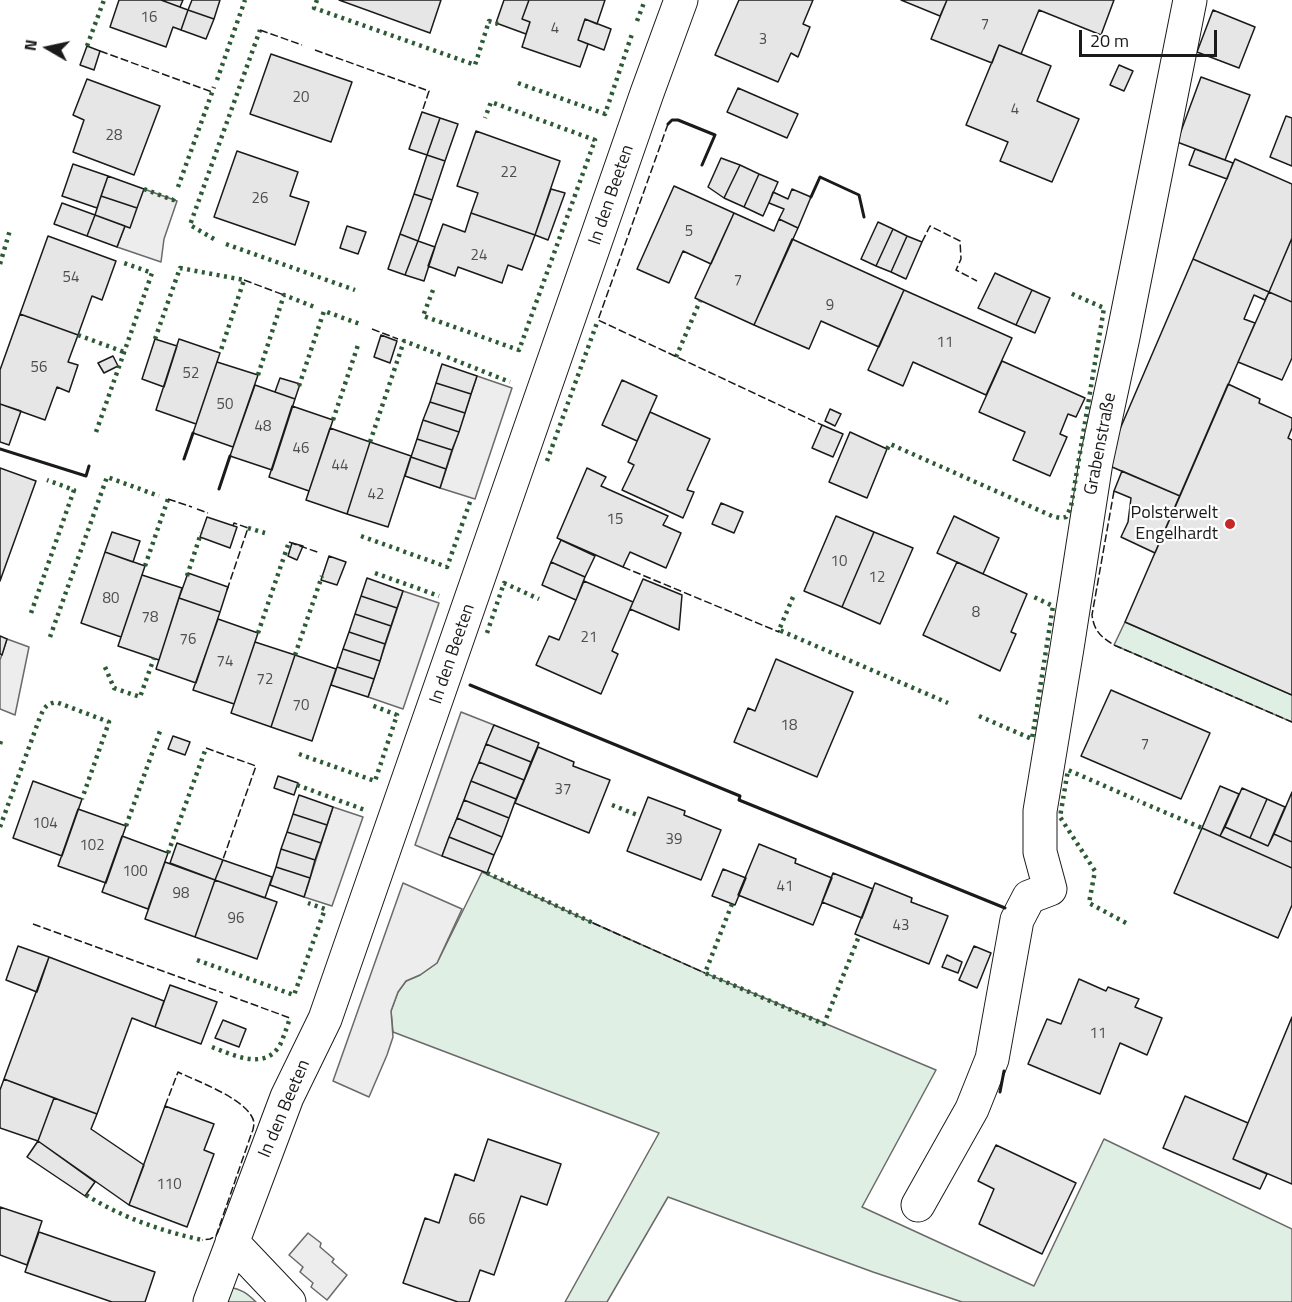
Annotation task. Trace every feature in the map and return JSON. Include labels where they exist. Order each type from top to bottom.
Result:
[{"type":"street","name":"In den Beeten","points":[[210,1302],[287,1097],[325,1019],[681,0]]},
{"type":"street","name":"Grabenstraße","points":[[918,1205],[972,1109],[992,1059],[1017,920],[1029,897],[1050,889],[1040,852],[1040,811],[1096,462],[1190,0]]},
{"type":"street","points":[[232,1242],[289,1302]]},
{"type":"green space","points":[[1125,622],[1292,695],[1292,722],[1114,645]]},
{"type":"green space","points":[[482,872],[705,973],[936,1070],[862,1207],[1034,1286],[1104,1139],[1292,1229],[1292,1302],[962,1302],[668,1197],[607,1302],[565,1302],[659,1133],[393,1032],[391,1011],[398,992],[406,981],[420,975],[437,963]]},
{"type":"green space","points":[[229,1287],[244,1292],[256,1302],[223,1302]]},
{"type":"shaded area","points":[[144,189],[177,201],[164,239],[161,262],[117,247]]},
{"type":"shaded area","points":[[477,376],[512,388],[475,499],[440,488]]},
{"type":"shaded area","points":[[403,591],[439,603],[403,709],[368,697]]},
{"type":"shaded area","points":[[7,639],[29,647],[15,715],[0,709],[0,660]]},
{"type":"shaded area","points":[[461,712],[494,725],[442,856],[415,845]]},
{"type":"shaded area","points":[[333,807],[363,817],[332,906],[304,897]]},
{"type":"shaded area","points":[[403,883],[462,909],[437,963],[420,975],[406,981],[398,992],[391,1011],[393,1037],[369,1097],[333,1081]]},
{"type":"shaded area","points":[[308,1233],[321,1243],[320,1247],[334,1259],[332,1262],[347,1275],[327,1300],[311,1287],[313,1283],[300,1272],[303,1267],[289,1255]]},
{"type":"building","points":[[119,0],[161,0],[188,10],[181,30],[173,27],[166,47],[110,27]]},
{"type":"building","points":[[161,0],[183,0],[180,7]]},
{"type":"building","points":[[192,0],[220,0],[214,19],[188,10]]},
{"type":"building","points":[[339,0],[441,0],[430,33]]},
{"type":"building","points":[[504,0],[529,0],[522,19],[530,22],[526,34],[496,23]]},
{"type":"building","points":[[529,0],[605,0],[597,24],[585,19],[578,40],[588,44],[580,67],[522,47],[530,22],[522,19]]},
{"type":"building","points":[[739,0],[813,0],[803,24],[810,27],[798,57],[791,53],[778,82],[715,55]]},
{"type":"building","points":[[901,0],[947,0],[940,16]]},
{"type":"building","points":[[947,0],[1114,0],[1101,35],[1039,10],[1021,54],[999,45],[992,63],[931,39]]},
{"type":"building","points":[[188,10],[214,19],[206,39],[181,30]]},
{"type":"building","points":[[1213,10],[1255,27],[1239,68],[1197,52]]},
{"type":"building","points":[[585,19],[611,29],[604,50],[578,40]]},
{"type":"building","points":[[999,45],[1051,66],[1037,101],[1079,119],[1052,182],[1000,161],[1008,142],[966,125]]},
{"type":"building","points":[[87,46],[100,51],[94,70],[80,65]]},
{"type":"building","points":[[271,54],[352,82],[331,142],[250,114]]},
{"type":"building","points":[[1119,65],[1133,71],[1124,91],[1110,85]]},
{"type":"building","points":[[1201,77],[1250,95],[1225,160],[1177,142]]},
{"type":"building","points":[[87,79],[160,106],[134,175],[73,152],[84,120],[73,115]]},
{"type":"building","points":[[738,88],[798,114],[787,138],[727,112]]},
{"type":"building","points":[[422,112],[440,118],[427,155],[409,149]]},
{"type":"building","points":[[1286,116],[1292,118],[1292,166],[1270,157]]},
{"type":"building","points":[[440,118],[458,124],[445,161],[427,155]]},
{"type":"building","points":[[476,131],[560,161],[535,235],[471,213],[478,193],[457,186]]},
{"type":"building","points":[[1195,149],[1233,163],[1227,179],[1189,165]]},
{"type":"building","points":[[237,151],[298,172],[290,196],[309,202],[295,245],[214,217]]},
{"type":"building","points":[[427,155],[445,161],[432,200],[414,194]]},
{"type":"building","points":[[721,158],[740,165],[724,198],[708,187]]},
{"type":"building","points":[[1235,159],[1292,184],[1292,238],[1269,292],[1193,259]]},
{"type":"building","points":[[73,164],[108,176],[97,208],[62,196]]},
{"type":"building","points":[[740,165],[759,174],[744,207],[724,198]]},
{"type":"building","points":[[759,174],[778,182],[763,216],[744,207]]},
{"type":"building","points":[[108,176],[144,189],[137,208],[101,196]]},
{"type":"building","points":[[674,186],[734,213],[711,264],[683,251],[669,283],[637,269]]},
{"type":"building","points":[[551,189],[565,193],[548,240],[535,235]]},
{"type":"building","points":[[792,189],[811,197],[798,228],[779,219],[784,209],[769,203],[773,192],[788,199]]},
{"type":"building","points":[[414,194],[432,200],[418,241],[400,234]]},
{"type":"building","points":[[101,196],[137,208],[130,228],[95,215]]},
{"type":"building","points":[[62,203],[95,215],[87,236],[54,224]]},
{"type":"building","points":[[471,213],[535,235],[522,270],[508,265],[502,283],[458,267],[455,276],[428,266],[443,224],[465,232]]},
{"type":"building","points":[[734,213],[774,231],[779,219],[798,228],[754,325],[695,298]]},
{"type":"building","points":[[95,215],[125,226],[117,247],[87,236]]},
{"type":"building","points":[[878,222],[893,229],[876,266],[861,259]]},
{"type":"building","points":[[347,226],[366,232],[358,254],[340,248]]},
{"type":"building","points":[[893,229],[907,236],[891,272],[876,266]]},
{"type":"building","points":[[400,234],[418,241],[405,275],[388,269]]},
{"type":"building","points":[[48,236],[116,261],[102,300],[92,296],[78,335],[20,314]]},
{"type":"building","points":[[907,236],[922,242],[906,279],[891,272]]},
{"type":"building","points":[[1292,238],[1292,302],[1269,292]]},
{"type":"building","points":[[792,239],[904,290],[879,347],[821,321],[809,349],[754,325]]},
{"type":"building","points":[[418,241],[435,247],[424,281],[405,275]]},
{"type":"building","points":[[1193,259],[1269,292],[1265,300],[1254,295],[1244,319],[1255,323],[1180,496],[1105,464]]},
{"type":"building","points":[[995,273],[1032,290],[1016,325],[978,308]]},
{"type":"building","points":[[904,290],[1012,338],[986,395],[913,362],[903,386],[868,370]]},
{"type":"building","points":[[1032,290],[1050,298],[1035,333],[1016,325]]},
{"type":"building","points":[[1269,292],[1292,302],[1292,358],[1282,380],[1238,362]]},
{"type":"building","points":[[20,314],[78,335],[68,362],[78,365],[69,392],[57,387],[45,420],[0,404],[0,370]]},
{"type":"building","points":[[381,335],[397,341],[390,363],[374,357]]},
{"type":"building","points":[[155,339],[177,346],[164,387],[142,379]]},
{"type":"building","points":[[179,339],[220,353],[196,424],[156,410]]},
{"type":"building","points":[[113,356],[118,366],[104,373],[98,363]]},
{"type":"building","points":[[1002,361],[1085,398],[1076,417],[1068,414],[1060,434],[1067,437],[1050,476],[1013,460],[1025,432],[979,412]]},
{"type":"building","points":[[217,362],[258,375],[233,447],[193,433]]},
{"type":"building","points":[[442,364],[477,376],[471,394],[436,383]]},
{"type":"building","points":[[280,378],[300,384],[295,399],[275,392]]},
{"type":"building","points":[[622,380],[657,396],[637,441],[602,425]]},
{"type":"building","points":[[436,383],[471,394],[465,413],[430,402]]},
{"type":"building","name":"Polsterwelt Engelhardt","points":[[1228,384],[1260,399],[1259,403],[1292,418],[1292,428],[1288,438],[1292,440],[1292,695],[1125,622]]},
{"type":"building","points":[[255,385],[295,399],[272,470],[230,456]]},
{"type":"building","points":[[430,402],[465,413],[459,432],[423,420]]},
{"type":"building","points":[[0,404],[21,411],[9,445],[0,442]]},
{"type":"building","points":[[292,406],[333,420],[309,491],[269,477]]},
{"type":"building","points":[[830,409],[841,414],[835,426],[825,421]]},
{"type":"building","points":[[650,412],[710,439],[687,490],[694,492],[683,518],[622,490],[634,465],[628,462]]},
{"type":"building","points":[[423,420],[459,432],[452,450],[417,439]]},
{"type":"building","points":[[822,425],[843,434],[833,457],[812,448]]},
{"type":"building","points":[[330,428],[370,442],[347,514],[306,500]]},
{"type":"building","points":[[850,432],[887,449],[867,498],[829,482]]},
{"type":"building","points":[[417,439],[452,450],[446,469],[411,457]]},
{"type":"building","points":[[370,442],[411,456],[388,527],[347,514]]},
{"type":"building","points":[[411,457],[446,469],[440,488],[405,476]]},
{"type":"building","points":[[0,468],[36,481],[0,581]]},
{"type":"building","points":[[587,468],[606,477],[601,486],[668,516],[663,525],[681,533],[666,568],[630,552],[623,567],[557,538]]},
{"type":"building","points":[[1122,471],[1180,496],[1155,553],[1121,537],[1128,522],[1131,498],[1114,491]]},
{"type":"building","points":[[721,503],[743,512],[734,533],[712,524]]},
{"type":"building","points":[[836,516],[874,532],[842,607],[804,591]]},
{"type":"building","points":[[954,516],[999,538],[983,574],[937,553]]},
{"type":"building","points":[[207,517],[237,527],[230,548],[200,537]]},
{"type":"building","points":[[112,532],[140,541],[133,562],[105,552]]},
{"type":"building","points":[[874,532],[913,548],[880,624],[842,607]]},
{"type":"building","points":[[561,540],[595,556],[585,577],[551,562]]},
{"type":"building","points":[[292,543],[303,546],[297,560],[288,556]]},
{"type":"building","points":[[105,552],[145,566],[121,637],[81,623]]},
{"type":"building","points":[[329,556],[346,562],[337,585],[321,580]]},
{"type":"building","points":[[551,562],[585,577],[576,600],[542,585]]},
{"type":"building","points":[[957,562],[1027,594],[1011,632],[1016,634],[1000,671],[923,635]]},
{"type":"building","points":[[188,573],[228,587],[220,612],[179,598]]},
{"type":"building","points":[[142,575],[182,588],[159,660],[118,646]]},
{"type":"building","points":[[367,578],[403,591],[397,608],[361,596]]},
{"type":"building","points":[[643,579],[682,595],[679,630],[630,609]]},
{"type":"building","points":[[584,581],[633,602],[612,651],[618,654],[601,694],[536,665],[549,636],[559,640]]},
{"type":"building","points":[[361,596],[397,608],[391,626],[355,614]]},
{"type":"building","points":[[179,598],[220,612],[196,683],[156,669]]},
{"type":"building","points":[[355,614],[391,626],[385,644],[349,632]]},
{"type":"building","points":[[218,619],[258,633],[234,704],[193,690]]},
{"type":"building","points":[[349,632],[385,644],[380,661],[343,649]]},
{"type":"building","points":[[0,636],[7,639],[2,655],[0,654]]},
{"type":"building","points":[[255,642],[295,655],[271,727],[231,713]]},
{"type":"building","points":[[343,649],[380,661],[374,679],[337,667]]},
{"type":"building","points":[[295,655],[336,669],[312,741],[271,727]]},
{"type":"building","points":[[776,659],[853,692],[817,777],[734,742],[748,708],[755,711]]},
{"type":"building","points":[[337,667],[374,679],[368,697],[331,685]]},
{"type":"building","points":[[1111,690],[1210,733],[1181,799],[1081,756]]},
{"type":"building","points":[[494,725],[539,743],[531,762],[486,744]]},
{"type":"building","points":[[173,736],[190,742],[185,755],[168,749]]},
{"type":"building","points":[[486,744],[531,762],[524,780],[479,762]]},
{"type":"building","points":[[538,747],[574,762],[573,766],[610,780],[589,833],[515,803]]},
{"type":"building","points":[[479,762],[524,780],[516,799],[471,781]]},
{"type":"building","points":[[278,776],[298,783],[294,795],[274,788]]},
{"type":"building","points":[[33,781],[82,799],[62,856],[13,838]]},
{"type":"building","points":[[471,781],[516,799],[509,818],[464,800]]},
{"type":"building","points":[[1220,786],[1239,794],[1220,836],[1202,828]]},
{"type":"building","points":[[1242,788],[1267,799],[1250,838],[1225,827]]},
{"type":"building","points":[[1292,792],[1292,842],[1274,834]]},
{"type":"building","points":[[299,795],[333,807],[327,825],[293,814]]},
{"type":"building","points":[[648,797],[685,811],[684,815],[721,830],[701,880],[627,851]]},
{"type":"building","points":[[1267,799],[1285,807],[1268,846],[1250,838]]},
{"type":"building","points":[[464,800],[509,818],[502,837],[457,818]]},
{"type":"building","points":[[78,809],[126,826],[106,883],[58,866]]},
{"type":"building","points":[[293,814],[327,825],[321,843],[287,832]]},
{"type":"building","points":[[457,818],[502,837],[494,855],[449,837]]},
{"type":"building","points":[[1225,827],[1268,846],[1274,834],[1292,842],[1292,868],[1220,836]]},
{"type":"building","points":[[1202,828],[1292,868],[1292,905],[1278,938],[1174,893]]},
{"type":"building","points":[[287,832],[321,843],[315,860],[281,849]]},
{"type":"building","points":[[122,836],[168,853],[148,909],[102,892]]},
{"type":"building","points":[[449,837],[494,855],[487,873],[442,856]]},
{"type":"building","points":[[177,843],[223,860],[215,880],[170,863]]},
{"type":"building","points":[[759,844],[796,859],[795,863],[832,878],[813,925],[738,895]]},
{"type":"building","points":[[281,849],[315,860],[310,878],[276,867]]},
{"type":"building","points":[[223,860],[272,877],[265,898],[215,880]]},
{"type":"building","points":[[165,862],[215,880],[195,937],[145,919]]},
{"type":"building","points":[[276,867],[310,878],[304,897],[270,885]]},
{"type":"building","points":[[723,869],[746,878],[735,905],[712,896]]},
{"type":"building","points":[[833,873],[873,889],[862,918],[822,902]]},
{"type":"building","points":[[215,880],[277,902],[257,959],[195,937]]},
{"type":"building","points":[[875,883],[912,898],[911,902],[948,916],[929,964],[855,934]]},
{"type":"building","points":[[18,946],[49,957],[37,992],[6,980]]},
{"type":"building","points":[[974,946],[991,953],[977,988],[959,980]]},
{"type":"building","points":[[947,955],[962,962],[958,973],[942,967]]},
{"type":"building","points":[[49,957],[164,1001],[155,1027],[132,1018],[97,1114],[4,1079]]},
{"type":"building","points":[[1079,979],[1106,991],[1108,987],[1139,999],[1135,1007],[1162,1018],[1147,1055],[1120,1043],[1100,1094],[1028,1064],[1047,1019],[1061,1024]]},
{"type":"building","points":[[170,985],[217,1002],[201,1044],[155,1027]]},
{"type":"building","points":[[1292,1017],[1292,1184],[1233,1159]]},
{"type":"building","points":[[223,1020],[246,1029],[239,1047],[215,1038]]},
{"type":"building","points":[[4,1079],[54,1098],[38,1141],[0,1128],[0,1090]]},
{"type":"building","points":[[1185,1096],[1248,1123],[1233,1159],[1267,1174],[1260,1189],[1163,1148]]},
{"type":"building","points":[[54,1098],[97,1114],[91,1129],[144,1165],[129,1205],[38,1141]]},
{"type":"building","points":[[165,1106],[214,1124],[204,1150],[214,1154],[187,1227],[129,1205]]},
{"type":"building","points":[[488,1139],[561,1164],[547,1205],[521,1196],[494,1275],[480,1270],[469,1302],[458,1302],[403,1283],[425,1218],[439,1223],[455,1174],[474,1181]]},
{"type":"building","points":[[38,1141],[95,1182],[85,1196],[27,1157]]},
{"type":"building","points":[[996,1145],[1076,1183],[1042,1254],[979,1224],[994,1189],[978,1181]]},
{"type":"building","points":[[0,1207],[42,1221],[27,1265],[0,1255]]},
{"type":"building","points":[[39,1232],[155,1272],[145,1302],[112,1302],[25,1272]]},
{"type":"hedge","points":[[87,46],[104,0]]},
{"type":"hedge","points":[[217,80],[245,0]]},
{"type":"hedge","points":[[317,0],[314,8],[475,65],[489,21],[498,24]]},
{"type":"hedge","points":[[637,21],[645,0]]},
{"type":"hedge","points":[[214,239],[190,225],[260,30]]},
{"type":"hedge","points":[[518,83],[605,114],[633,31]]},
{"type":"hedge","points":[[178,187],[214,87]]},
{"type":"hedge","points":[[433,290],[423,316],[519,350],[595,140],[491,102],[485,118]]},
{"type":"hedge","points":[[144,189],[173,200],[175,197]]},
{"type":"hedge","points":[[0,264],[10,230]]},
{"type":"hedge","points":[[226,244],[355,290]]},
{"type":"hedge","points":[[96,432],[152,273],[124,263]]},
{"type":"hedge","points":[[155,339],[180,268],[244,280],[220,353]]},
{"type":"hedge","points":[[887,449],[890,444],[1052,516],[1066,517],[1071,507],[1104,308],[1070,293]]},
{"type":"hedge","points":[[258,375],[284,295],[317,308]]},
{"type":"hedge","points":[[676,357],[700,301]]},
{"type":"hedge","points":[[299,386],[324,311],[360,324]]},
{"type":"hedge","points":[[547,461],[598,320]]},
{"type":"hedge","points":[[78,335],[124,352]]},
{"type":"hedge","points":[[370,442],[404,341],[441,355]]},
{"type":"hedge","points":[[333,420],[358,345]]},
{"type":"hedge","points":[[447,357],[510,382]]},
{"type":"hedge","points":[[50,637],[107,477],[159,496]]},
{"type":"hedge","points":[[31,613],[74,490],[47,480]]},
{"type":"hedge","points":[[145,566],[168,499]]},
{"type":"hedge","points":[[361,536],[447,567],[471,499]]},
{"type":"hedge","points":[[248,528],[265,533]]},
{"type":"hedge","points":[[187,576],[201,533]]},
{"type":"hedge","points":[[258,633],[289,542]]},
{"type":"hedge","points":[[375,573],[439,596]]},
{"type":"hedge","points":[[295,655],[322,576]]},
{"type":"hedge","points":[[487,633],[504,583],[539,599]]},
{"type":"hedge","points":[[793,597],[779,630],[948,703]]},
{"type":"hedge","points":[[979,716],[1032,739],[1053,606],[1034,597]]},
{"type":"hedge","points":[[105,667],[114,688],[140,697],[154,658]]},
{"type":"hedge","points":[[0,827],[40,717],[46,707],[56,702],[109,722],[82,799]]},
{"type":"hedge","points":[[299,754],[375,781],[397,715],[371,705]]},
{"type":"hedge","points":[[126,826],[160,731]]},
{"type":"hedge","points":[[0,744],[2,738]]},
{"type":"hedge","points":[[168,853],[206,748]]},
{"type":"hedge","points":[[1126,923],[1089,903],[1095,871],[1060,817],[1068,770],[1139,801]]},
{"type":"hedge","points":[[297,785],[365,810]]},
{"type":"hedge","points":[[1143,803],[1202,828]]},
{"type":"hedge","points":[[612,805],[640,816]]},
{"type":"hedge","points":[[487,873],[593,923]]},
{"type":"hedge","points":[[197,960],[294,995],[325,909],[308,903]]},
{"type":"hedge","points":[[732,904],[705,973],[824,1024],[859,936]]},
{"type":"hedge","points":[[212,1047],[248,1059],[266,1057],[274,1053],[280,1045],[290,1018]]},
{"type":"hedge","points":[[86,1195],[142,1222],[202,1240]]},
{"type":"fence","points":[[260,30],[302,45]]},
{"type":"fence","points":[[315,50],[429,91],[422,112]]},
{"type":"fence","points":[[100,51],[212,92]]},
{"type":"fence","points":[[668,124],[598,320],[822,425]]},
{"type":"fence","points":[[922,242],[930,226],[960,241],[961,259],[956,270],[977,281]]},
{"type":"fence","points":[[244,280],[284,295]]},
{"type":"fence","points":[[372,329],[398,339]]},
{"type":"fence","points":[[1114,491],[1092,615],[1099,633],[1114,645],[1292,722]]},
{"type":"fence","points":[[168,499],[192,507]]},
{"type":"fence","points":[[197,509],[208,513]]},
{"type":"fence","points":[[227,590],[248,528],[234,523],[233,526]]},
{"type":"fence","points":[[289,542],[320,553]]},
{"type":"fence","points":[[623,567],[779,632],[779,630]]},
{"type":"fence","points":[[206,748],[256,766],[222,862]]},
{"type":"fence","points":[[593,923],[705,973]]},
{"type":"fence","points":[[33,924],[223,993]]},
{"type":"fence","points":[[230,996],[290,1018]]},
{"type":"fence","points":[[165,1106],[178,1072],[233,1099],[251,1115],[254,1123],[216,1236],[202,1240]]},
{"type":"wall","points":[[668,124],[672,120],[678,120],[715,135],[702,165]]},
{"type":"wall","points":[[811,197],[820,177],[859,195],[864,217]]},
{"type":"wall","points":[[184,459],[193,433]]},
{"type":"wall","points":[[0,449],[86,476],[89,466]]},
{"type":"wall","points":[[219,489],[230,456]]},
{"type":"wall","points":[[470,685],[740,796],[739,800],[1005,908]]},
{"type":"wall","points":[[1000,1092],[1004,1071]]},
{"type":"place","name":"Polsterwelt Engelhardt","points":[[1230,524]]}]
